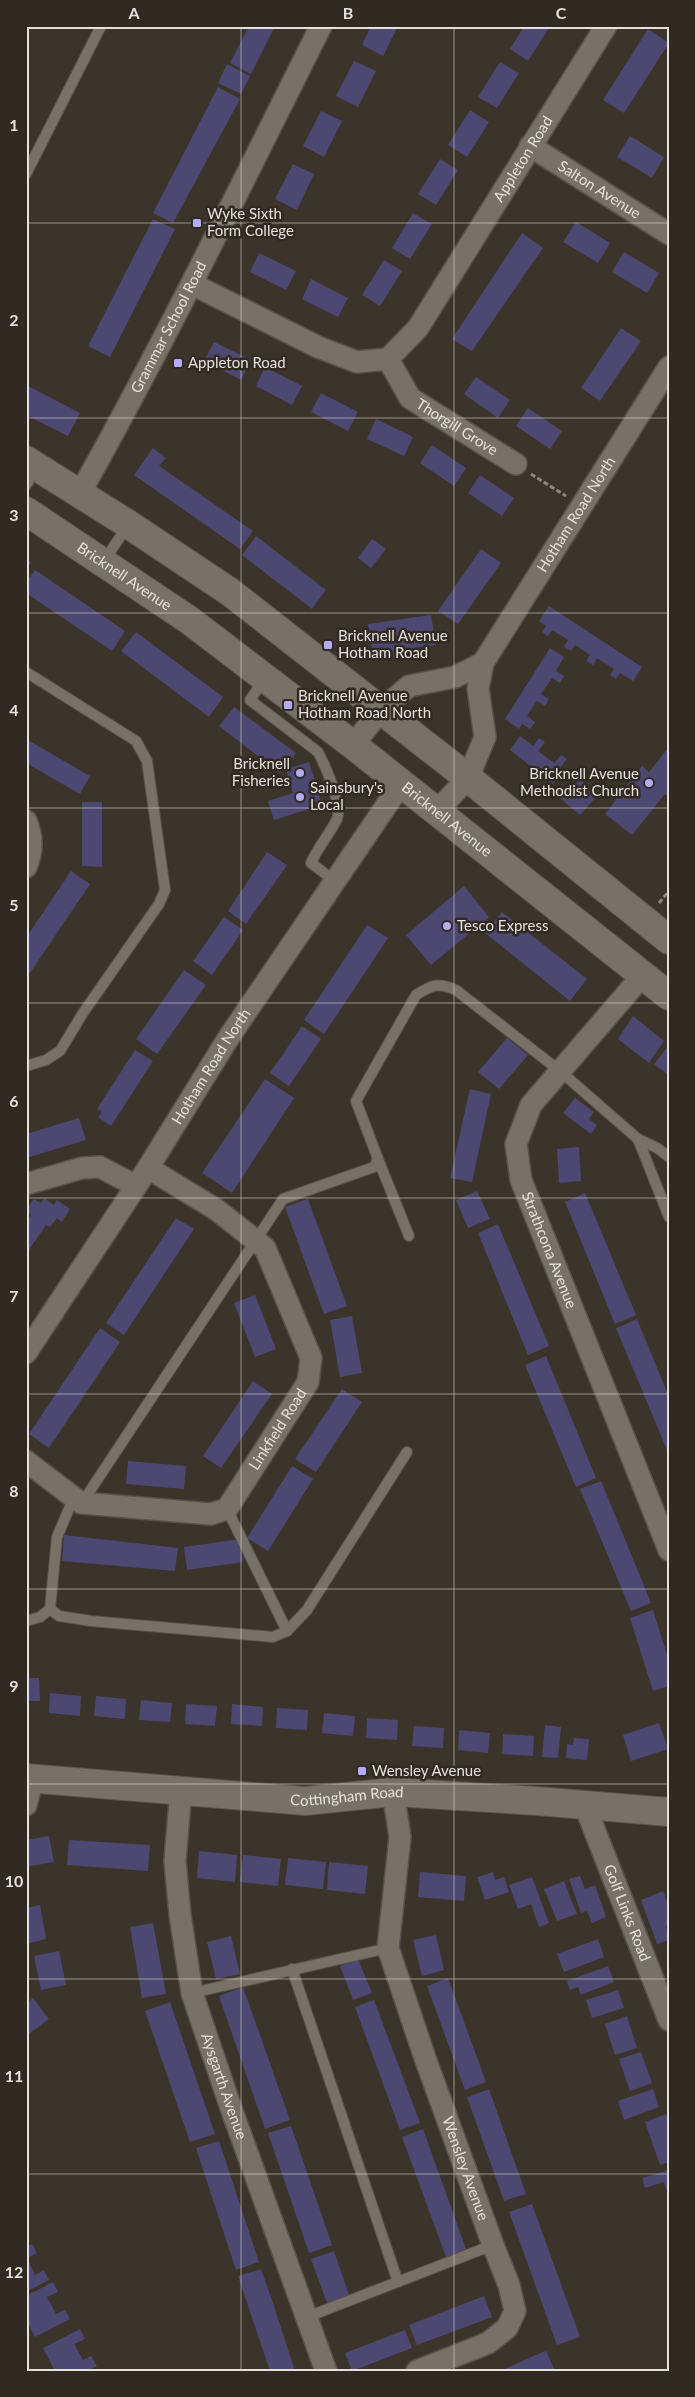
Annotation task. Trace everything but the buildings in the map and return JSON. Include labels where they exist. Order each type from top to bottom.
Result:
[{"type":"street","name":"Grammar School Road","points":[[80,493],[129,406],[192,284],[321,26]]},
{"type":"street","name":"Appleton Road","points":[[388,359],[418,328],[606,26]]},
{"type":"street","name":"Salton Avenue","points":[[530,146],[669,234]]},
{"type":"street","points":[[192,284],[318,347],[357,362],[388,359]]},
{"type":"street","name":"Thorgill Grove","points":[[388,359],[410,398],[516,464]]},
{"type":"street","name":"Hotham Road North","points":[[437,812],[468,778],[485,737],[478,688],[483,663],[581,506],[661,394],[669,367]]},
{"type":"street","points":[[30,471],[80,493],[230,592],[468,778],[669,940]]},
{"type":"street","name":"Bricknell Avenue","points":[[26,511],[189,620],[353,745],[669,996]]},
{"type":"street","points":[[353,745],[381,710],[409,686],[455,676],[483,663]]},
{"type":"street","name":"Hotham Road North","points":[[26,1353],[148,1168],[229,1037],[401,784]]},
{"type":"street","points":[[26,821],[30,831],[32,853],[26,867]]},
{"type":"street","name":"Strathcona Avenue","points":[[642,976],[531,1105],[516,1144],[521,1180],[669,1550]]},
{"type":"street","points":[[26,1184],[82,1168],[100,1167],[136,1186]]},
{"type":"street","name":"Linkfield Road","points":[[148,1168],[216,1210],[265,1248],[278,1275],[311,1358],[308,1382],[227,1509]]},
{"type":"street","points":[[26,1461],[78,1500],[211,1514],[227,1509]]},
{"type":"street","points":[[26,1805],[30,1778]]},
{"type":"street","name":"Cottingham Road","points":[[30,1778],[182,1789],[304,1801],[393,1792],[537,1800],[585,1806],[669,1812]]},
{"type":"street","name":"Aysgarth Avenue","points":[[182,1789],[175,1861],[180,1915],[192,1993],[231,2108],[326,2371]]},
{"type":"street","name":"Wensley Avenue","points":[[393,1792],[400,1837],[388,1948],[422,2049],[509,2285],[515,2311],[507,2328],[488,2343],[418,2371]]},
{"type":"street","name":"Golf Links Road","points":[[585,1806],[669,2020]]},
{"type":"lane","points":[[26,174],[101,26]]},
{"type":"lane","points":[[103,562],[128,524]]},
{"type":"lane","points":[[26,672],[136,741],[147,761],[165,890],[159,904],[83,1013],[60,1051],[46,1060],[26,1066]]},
{"type":"lane","points":[[264,678],[250,700],[318,752],[325,765],[338,807],[338,817],[316,850],[311,863],[335,881]]},
{"type":"lane","points":[[409,1236],[356,1101],[416,995],[428,987],[442,984],[456,990],[560,1071],[638,1139],[658,1148],[669,1157]]},
{"type":"lane","points":[[638,1139],[669,1216]]},
{"type":"lane","points":[[26,1621],[40,1617],[50,1610],[57,1537],[78,1500],[283,1199],[374,1166],[378,1159]]},
{"type":"lane","points":[[50,1610],[59,1616],[91,1621],[273,1637],[287,1632],[307,1610],[407,1452]]},
{"type":"lane","points":[[227,1509],[287,1632]]},
{"type":"lane","points":[[192,1993],[388,1948]]},
{"type":"lane","points":[[292,1969],[398,2282]]},
{"type":"lane","points":[[307,2317],[493,2245]]},
{"type":"path","points":[[516,464],[581,506]]},
{"type":"place","name":"Wyke Sixth Form College","points":[[197,223]]},
{"type":"place","name":"Appleton Road","points":[[178,363]]},
{"type":"place","name":"Bricknell Avenue Hotham Road","points":[[328,645]]},
{"type":"place","name":"Bricknell Avenue Hotham Road North","points":[[288,705]]},
{"type":"place","name":"Bricknell Fisheries","points":[[300,773]]},
{"type":"place","name":"Bricknell Avenue Methodist Church","points":[[649,783]]},
{"type":"place","name":"Sainsbury's Local","points":[[300,797]]},
{"type":"place","name":"Tesco Express","points":[[447,926]]},
{"type":"place","name":"Wensley Avenue","points":[[362,1771]]}]
